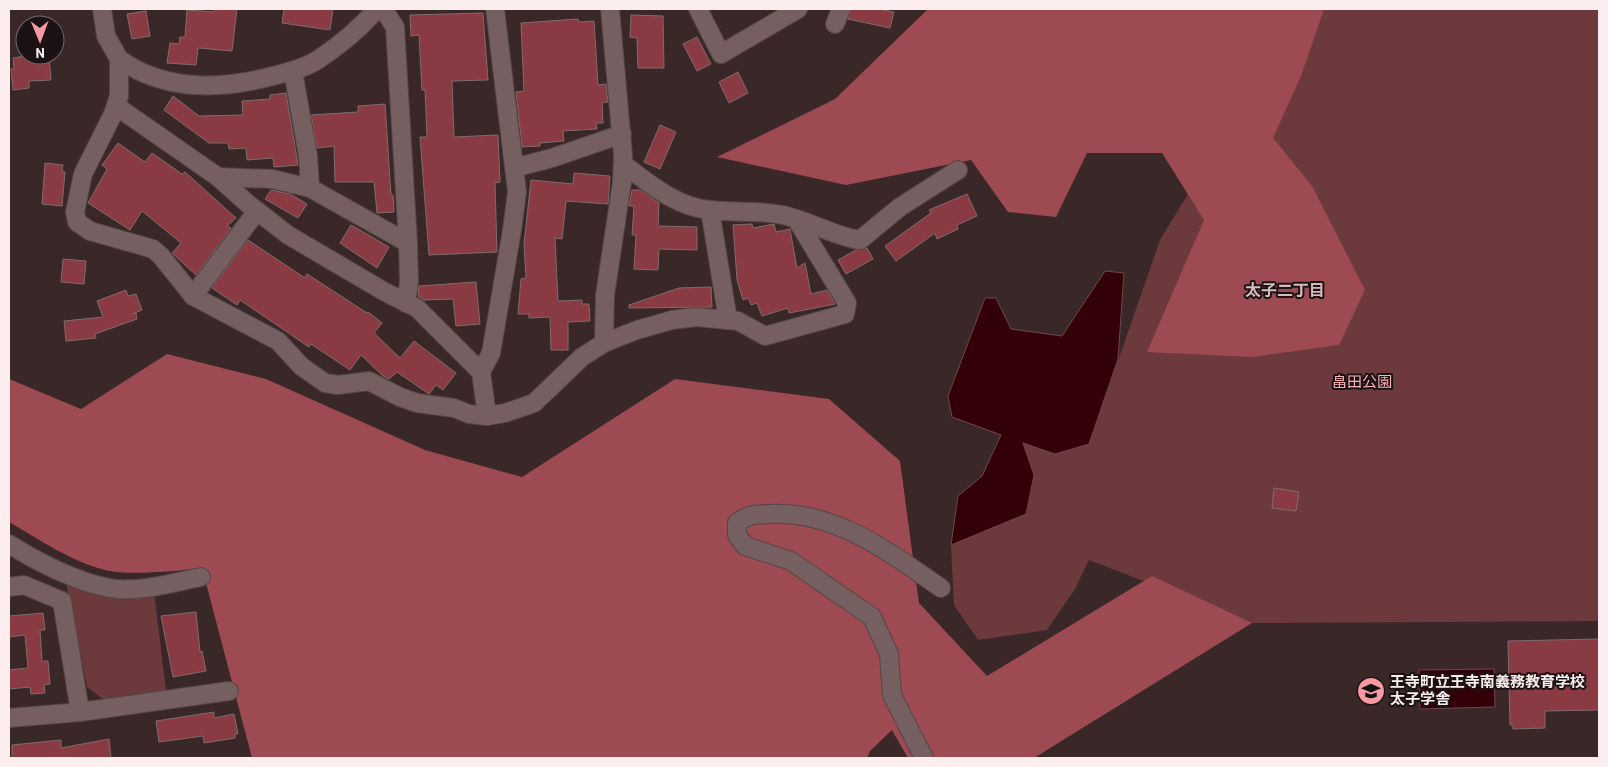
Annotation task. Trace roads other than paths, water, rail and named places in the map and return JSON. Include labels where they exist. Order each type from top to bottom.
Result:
[{"type":"street","points":[[102,9],[106,36],[119,60],[136,72],[167,82],[199,87],[229,86],[293,70],[318,59],[366,21],[377,9]]},
{"type":"street","points":[[383,9],[395,26],[408,243],[409,282],[406,303]]},
{"type":"street","points":[[487,416],[481,372],[491,353],[512,230],[516,192],[495,9]]},
{"type":"street","points":[[604,343],[605,295],[623,164],[622,134],[610,9]]},
{"type":"street","points":[[698,9],[721,54],[798,9]]},
{"type":"street","points":[[119,60],[119,96],[83,174],[75,212],[77,222],[90,231],[153,249],[162,256],[194,296],[278,341],[301,366],[325,383],[338,386],[369,381],[400,397],[418,403],[487,416],[505,413],[534,403],[582,357],[604,343],[637,330],[672,320],[696,317],[738,321],[765,336],[845,314],[847,303],[797,220]]},
{"type":"street","points":[[293,70],[308,156],[310,188]]},
{"type":"street","points":[[116,106],[218,177],[288,235],[417,308],[481,372]]},
{"type":"street","points":[[514,168],[567,154],[622,134]]},
{"type":"street","points":[[623,164],[673,200],[689,206],[710,210],[759,211],[797,220],[842,237],[860,240],[900,207],[958,170]]},
{"type":"street","points":[[218,177],[272,179],[310,188],[408,243]]},
{"type":"street","points":[[710,210],[728,320]]},
{"type":"street","points":[[194,296],[257,211]]},
{"type":"street","points":[[924,758],[892,695],[889,654],[872,617],[791,561],[745,546],[737,535],[737,523],[746,515],[784,513],[842,526],[885,550],[941,588]]},
{"type":"street","points":[[9,544],[27,556],[57,569],[93,583],[118,589],[142,588],[201,577]]},
{"type":"street","points":[[42,593],[57,569]]},
{"type":"street","points":[[9,587],[24,586],[62,601],[80,712]]},
{"type":"street","points":[[9,718],[80,712],[229,691]]},
{"type":"place","name":"王寺町立王寺南義務教育学校 太子学舎","points":[[1371,691]]},
{"type":"district","name":"太子二丁目","points":[[1285,290]]},
{"type":"park label","name":"畠田公園","points":[[1362,382]]}]
